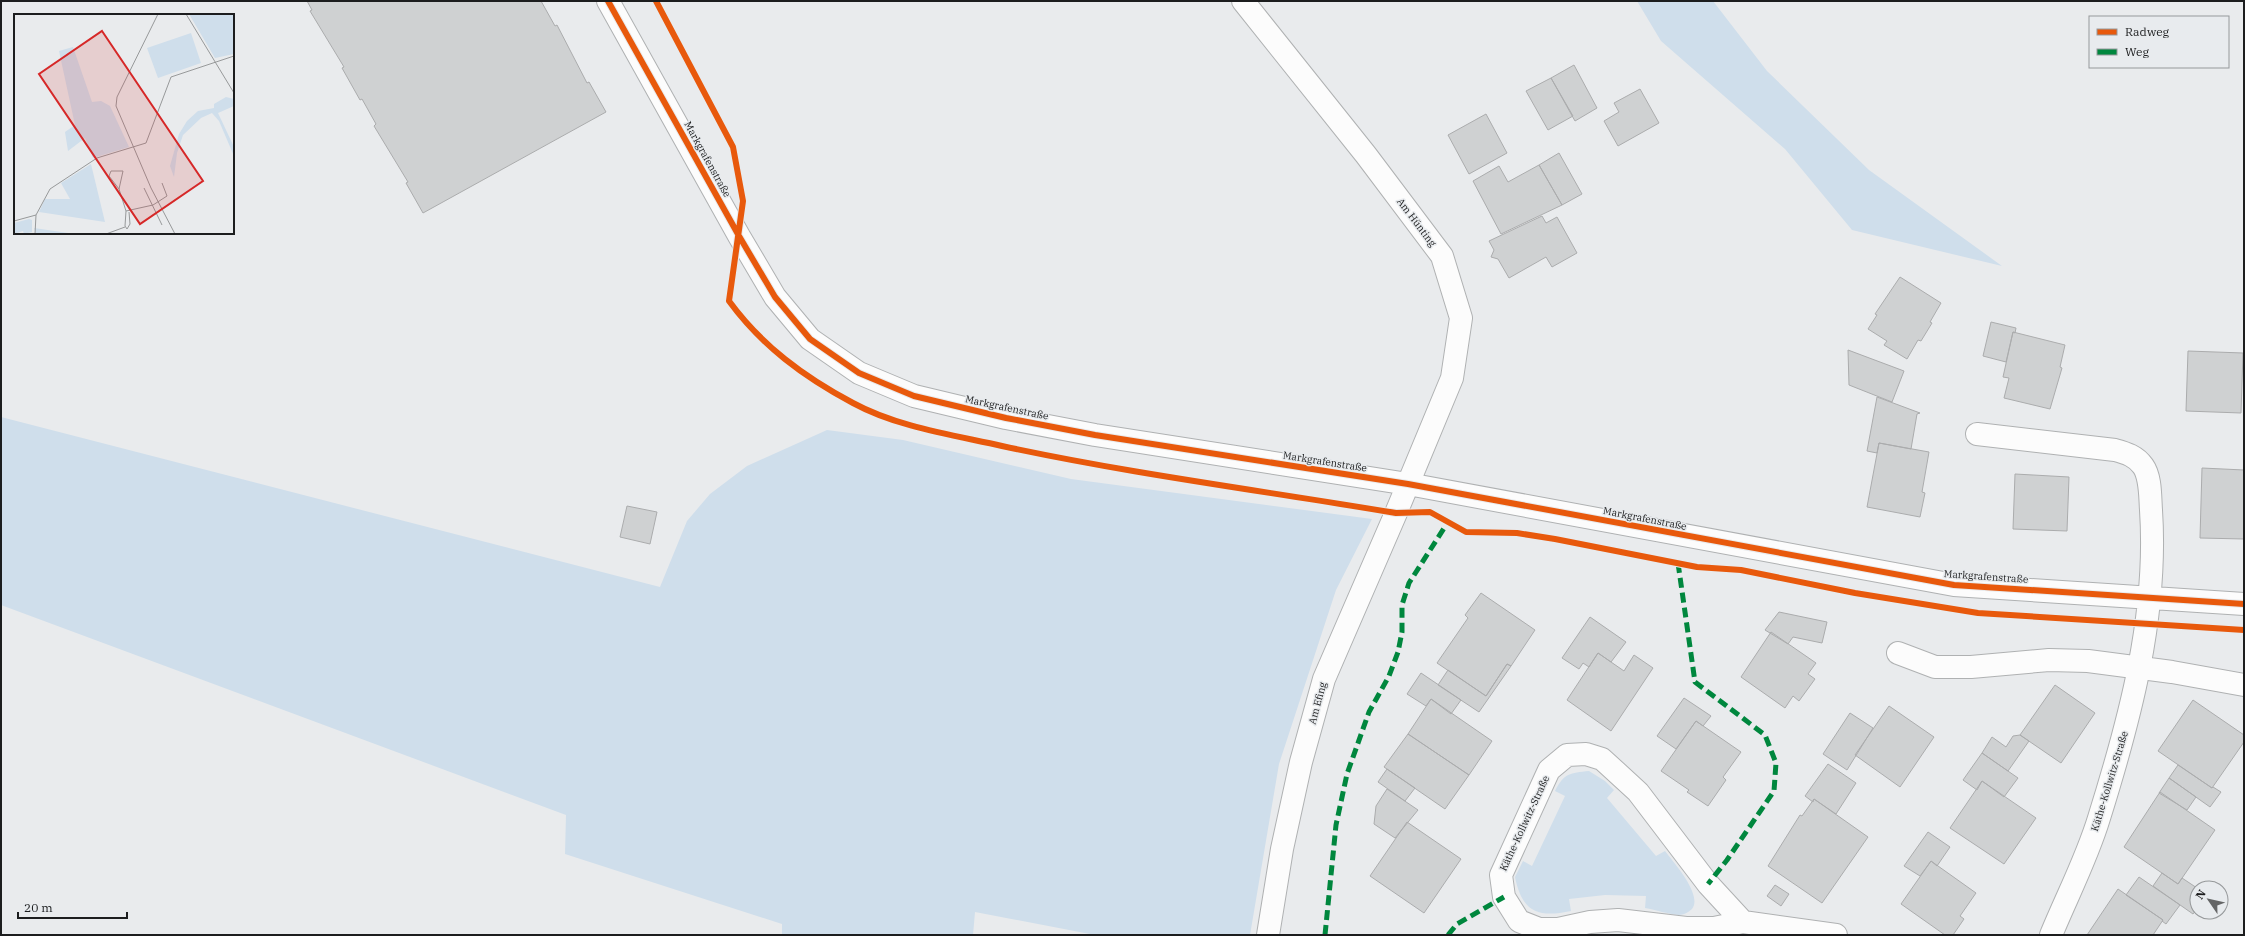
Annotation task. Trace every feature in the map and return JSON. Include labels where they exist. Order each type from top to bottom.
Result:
[{"type":"street","name":"Markgrafenstraße","points":[[608,1],[739,236],[775,297],[810,339],[859,373],[914,396],[1006,418],[1096,435],[1408,484],[1954,585],[2150,596],[2244,604]]},
{"type":"street","name":"Am Hünting","points":[[1243,1],[1366,155],[1442,256],[1461,318],[1460,325],[1452,378],[1408,484]]},
{"type":"street","points":[[1977,434],[2115,450],[2132,455],[2144,466],[2149,483],[2153,535],[2150,596]]},
{"type":"street","name":"Am Efing","points":[[1268,935],[1292,806],[1324,679],[1408,484]]},
{"type":"street","name":"Käthe-Kollwitz-Straße","points":[[2051,935],[2099,819],[2138,680],[2150,596]]},
{"type":"street","points":[[1898,653],[1935,667],[1971,667],[2049,660],[2088,661],[2244,685]]},
{"type":"street","name":"Käthe-Kollwitz-Straße","points":[[1743,922],[1708,884],[1638,792],[1602,759],[1586,754],[1567,755],[1549,770],[1500,876],[1504,897],[1519,921],[1540,928],[1558,929],[1590,922],[1618,920],[1686,928],[1714,928],[1743,922],[1836,935]]},
{"type":"shaded area","points":[[1637,1],[1713,1],[1767,71],[1869,170],[2002,266],[1852,230],[1785,149],[1661,41]]},
{"type":"shaded area","points":[[1,417],[660,587],[687,521],[710,494],[747,466],[827,430],[903,440],[1071,479],[1372,519],[1336,590],[1279,764],[1250,935],[1095,935],[975,912],[973,935],[782,935],[782,924],[565,854],[566,815],[1,605]]},
{"type":"shaded area","points":[[1589,771],[1605,781],[1614,790],[1607,798],[1656,856],[1665,851],[1686,879],[1694,896],[1692,909],[1684,914],[1671,914],[1645,908],[1646,896],[1605,895],[1569,899],[1571,911],[1559,913],[1541,913],[1533,910],[1527,905],[1518,889],[1515,877],[1523,861],[1532,866],[1565,796],[1555,791],[1558,785],[1565,777],[1572,773]]},
{"type":"building","points":[[307,1],[541,1],[555,26],[557,25],[587,83],[589,82],[606,112],[423,213],[406,183],[408,182],[374,126],[376,124],[362,99],[360,100],[342,68],[344,67],[310,11],[312,10]]},
{"type":"building","points":[[1574,65],[1597,108],[1575,121],[1551,78]]},
{"type":"building","points":[[1551,78],[1573,116],[1548,130],[1526,91]]},
{"type":"building","points":[[1640,89],[1659,123],[1618,146],[1604,121],[1619,112],[1614,103]]},
{"type":"building","points":[[1486,114],[1507,153],[1469,174],[1448,135]]},
{"type":"building","points":[[1559,153],[1582,194],[1562,205],[1539,165]]},
{"type":"building","points":[[1539,165],[1562,205],[1501,234],[1473,181],[1499,166],[1508,182]]},
{"type":"building","points":[[1542,216],[1546,223],[1557,217],[1577,253],[1552,267],[1546,257],[1509,278],[1498,259],[1491,257],[1494,250],[1489,241]]},
{"type":"building","points":[[1900,277],[1941,303],[1930,322],[1932,323],[1921,341],[1918,340],[1907,359],[1884,345],[1887,341],[1868,329],[1877,315],[1875,314]]},
{"type":"building","points":[[1991,322],[2016,328],[2015,333],[2013,332],[2006,362],[1983,356]]},
{"type":"building","points":[[2013,332],[2065,345],[2060,367],[2062,368],[2050,409],[2004,398],[2009,378],[2003,377]]},
{"type":"building","points":[[1848,350],[1904,371],[1892,402],[1849,385]]},
{"type":"building","points":[[2188,351],[2243,353],[2241,413],[2186,411]]},
{"type":"building","points":[[1877,397],[1920,413],[1917,414],[1911,449],[1879,443],[1877,453],[1867,451]]},
{"type":"building","points":[[1879,443],[1929,452],[1922,492],[1925,493],[1920,517],[1867,507]]},
{"type":"building","points":[[2202,468],[2244,470],[2244,539],[2200,538]]},
{"type":"building","points":[[2015,474],[2069,477],[2067,531],[2013,529]]},
{"type":"building","points":[[627,506],[657,512],[650,544],[620,537]]},
{"type":"building","points":[[1481,593],[1535,630],[1511,666],[1507,664],[1486,696],[1437,663],[1468,618],[1465,615]]},
{"type":"building","points":[[1779,612],[1827,622],[1822,643],[1793,637],[1788,644],[1765,630]]},
{"type":"building","points":[[1590,617],[1626,642],[1611,662],[1598,653],[1589,667],[1583,663],[1579,669],[1562,658]]},
{"type":"building","points":[[1771,632],[1816,663],[1808,674],[1815,679],[1799,701],[1793,696],[1785,708],[1741,677]]},
{"type":"building","points":[[1598,653],[1624,671],[1634,655],[1653,668],[1611,731],[1567,700]]},
{"type":"building","points":[[1507,664],[1511,666],[1479,712],[1438,685],[1448,670],[1486,696]]},
{"type":"building","points":[[1421,673],[1461,700],[1451,714],[1431,699],[1426,706],[1407,694]]},
{"type":"building","points":[[2055,685],[2095,713],[2061,763],[2020,735]]},
{"type":"building","points":[[1684,698],[1711,716],[1703,726],[1696,721],[1676,749],[1657,736]]},
{"type":"building","points":[[1431,699],[1492,741],[1469,775],[1408,734]]},
{"type":"building","points":[[2193,700],[2244,735],[2244,742],[2212,788],[2158,751]]},
{"type":"building","points":[[1889,706],[1934,737],[1900,787],[1855,755]]},
{"type":"building","points":[[1850,713],[1873,728],[1847,770],[1823,754]]},
{"type":"building","points":[[1696,721],[1741,752],[1723,777],[1726,780],[1708,806],[1687,792],[1689,790],[1661,771]]},
{"type":"building","points":[[1408,734],[1469,775],[1445,809],[1384,767]]},
{"type":"building","points":[[2020,735],[2029,741],[2008,771],[1982,753],[1992,737],[2006,747],[2013,736]]},
{"type":"building","points":[[1982,753],[2018,778],[2004,797],[1982,781],[1977,790],[1963,780]]},
{"type":"building","points":[[1828,764],[1856,783],[1836,814],[1814,799],[1813,802],[1805,796]]},
{"type":"building","points":[[2178,765],[2212,788],[2213,787],[2221,792],[2210,807],[2169,778]]},
{"type":"building","points":[[1387,769],[1415,788],[1405,801],[1378,782]]},
{"type":"building","points":[[2169,778],[2196,797],[2187,810],[2159,793]]},
{"type":"building","points":[[1982,781],[2036,818],[2004,864],[1950,828]]},
{"type":"building","points":[[1387,789],[1418,810],[1395,838],[1374,824],[1376,806]]},
{"type":"building","points":[[2160,792],[2215,830],[2178,884],[2124,847]]},
{"type":"building","points":[[1814,799],[1868,837],[1822,903],[1768,866],[1800,815],[1802,816]]},
{"type":"building","points":[[1407,822],[1461,859],[1424,913],[1370,876]]},
{"type":"building","points":[[1928,832],[1950,847],[1937,866],[1931,861],[1920,876],[1904,866]]},
{"type":"building","points":[[1931,861],[1976,893],[1960,916],[1964,919],[1953,935],[1945,935],[1901,904]]},
{"type":"building","points":[[2162,873],[2178,884],[2182,878],[2189,883],[2189,911],[2153,886]]},
{"type":"building","points":[[2139,877],[2180,905],[2166,924],[2162,921],[2163,920],[2126,895]]},
{"type":"building","points":[[1775,885],[1789,894],[1781,906],[1767,896]]},
{"type":"building","points":[[2118,889],[2163,920],[2153,935],[2087,935]]},
{"type":"marked path","points":[[1325,935],[1336,825],[1347,774],[1369,712],[1389,676],[1398,652],[1402,632],[1402,605],[1409,583],[1448,522]]},
{"type":"marked path","points":[[1678,563],[1695,682],[1765,735],[1776,763],[1774,791],[1727,860],[1708,884]]},
{"type":"marked path","points":[[1448,935],[1457,924],[1504,897]]},
{"type":"cycle path","points":[[608,1],[739,236],[775,297],[810,339],[859,373],[914,396],[1006,418],[1095,435],[1408,484],[1954,585],[2244,604]]},
{"type":"cycle path","points":[[656,1],[733,147],[743,201],[729,301],[755,332],[785,359],[835,393],[870,411],[907,424],[945,434],[1100,465],[1396,513],[1430,512],[1466,532],[1517,533],[1555,539],[1697,567],[1741,570],[1855,593],[1978,613],[2244,630]]}]
